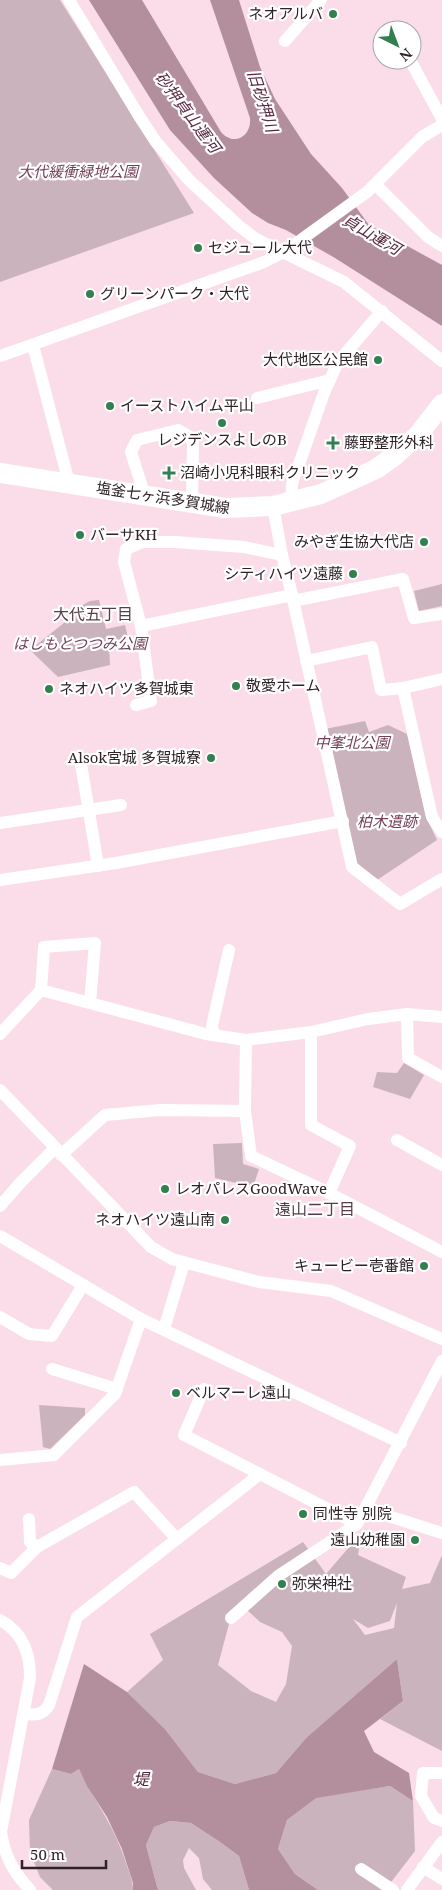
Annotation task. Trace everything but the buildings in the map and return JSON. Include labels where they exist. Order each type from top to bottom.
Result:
[{"type":"main road","name":"塩釜七ヶ浜多賀城線","points":[[0,473],[192,504],[240,509],[273,506],[329,491],[376,469],[418,435],[442,404]]},
{"type":"street","points":[[69,0],[156,142],[189,180],[256,239],[344,282],[442,361]]},
{"type":"street","points":[[285,41],[321,0]]},
{"type":"street","points":[[416,70],[442,118]]},
{"type":"street","points":[[0,356],[264,262],[284,252],[371,188],[422,137],[442,125]]},
{"type":"street","points":[[371,188],[428,237],[442,246]]},
{"type":"street","points":[[293,502],[290,489],[293,477],[324,393],[338,362],[382,311]]},
{"type":"street","points":[[32,345],[69,483]]},
{"type":"street","points":[[257,398],[330,380]]},
{"type":"street","points":[[145,496],[132,452],[137,440],[178,430],[190,437],[193,444],[192,504]]},
{"type":"street","points":[[273,506],[282,555],[352,867],[400,904],[442,879]]},
{"type":"street","points":[[136,705],[151,701],[141,626],[124,562],[126,549],[143,542],[175,542],[244,547],[282,555]]},
{"type":"street","points":[[141,626],[403,579],[414,618],[442,614]]},
{"type":"street","points":[[306,661],[372,647],[381,690],[403,688],[442,679]]},
{"type":"street","points":[[403,688],[432,816],[442,832]]},
{"type":"street","points":[[80,758],[98,866]]},
{"type":"street","points":[[0,823],[121,805]]},
{"type":"street","points":[[0,880],[98,866],[343,821]]},
{"type":"street","points":[[0,1034],[41,990],[44,947],[95,944],[90,1003]]},
{"type":"street","points":[[214,1035],[212,1026],[229,950]]},
{"type":"street","points":[[41,990],[214,1035],[246,1040],[312,1032],[368,1019],[407,1014],[442,1017]]},
{"type":"street","points":[[407,1014],[408,1058],[442,1077]]},
{"type":"street","points":[[312,1032],[311,1125],[350,1146],[329,1193]]},
{"type":"street","points":[[246,1040],[246,1111],[251,1156],[329,1193],[442,1252]]},
{"type":"street","points":[[0,1090],[151,1247],[172,1259],[259,1282],[331,1291],[442,1339]]},
{"type":"street","points":[[0,1206],[21,1182],[104,1115],[160,1110],[246,1111]]},
{"type":"street","points":[[397,1140],[442,1165]]},
{"type":"street","points":[[0,1236],[141,1319],[400,1443]]},
{"type":"street","points":[[164,1329],[184,1263]]},
{"type":"street","points":[[0,1317],[29,1334],[52,1336],[83,1285]]},
{"type":"street","points":[[0,1460],[54,1455],[115,1394],[141,1319]]},
{"type":"street","points":[[231,1618],[278,1576],[357,1524],[442,1361]]},
{"type":"street","points":[[52,1369],[117,1389]]},
{"type":"street","points":[[204,1389],[184,1435],[357,1524]]},
{"type":"street","points":[[23,1714],[38,1715],[50,1706],[77,1616],[260,1474]]},
{"type":"street","points":[[0,1568],[11,1573],[37,1547],[134,1492],[176,1538]]},
{"type":"street","points":[[366,1508],[442,1533]]},
{"type":"street","points":[[29,1519],[30,1542],[37,1547]]},
{"type":"street","points":[[0,1620],[10,1626],[21,1638],[30,1665],[30,1678],[1,1832],[3,1846],[9,1863],[30,1890]]},
{"type":"street","points":[[442,1773],[423,1773],[421,1796],[434,1818],[442,1821]]},
{"type":"street","points":[[406,1890],[442,1842]]},
{"type":"street","points":[[423,1867],[442,1879]]},
{"type":"street","points":[[361,1869],[393,1890]]},
{"type":"green space","name":"大代緩衝緑地公園","points":[[0,0],[60,0],[194,213],[0,282]]},
{"type":"green space","points":[[442,584],[442,606],[419,611],[414,591]]},
{"type":"green space","name":"はしもとつつみ公園","points":[[99,600],[106,629],[125,625],[129,642],[109,646],[110,665],[58,677],[30,650],[79,611],[79,607],[90,601]]},
{"type":"green space","name":"柏木遺跡","points":[[365,721],[369,732],[388,725],[407,734],[426,817],[437,840],[377,880],[357,863],[325,729]]},
{"type":"green space","points":[[404,1063],[424,1075],[410,1099],[373,1087],[377,1072],[397,1073]]},
{"type":"green space","points":[[242,1143],[243,1164],[259,1169],[253,1187],[215,1178],[213,1144]]},
{"type":"green space","points":[[39,1405],[85,1408],[85,1415],[50,1449],[43,1447]]},
{"type":"green space","points":[[362,1532],[358,1555],[406,1577],[402,1589],[430,1583],[442,1555],[442,1751],[380,1719],[403,1701],[397,1659],[307,1737],[276,1773],[235,1784],[198,1772],[165,1729],[127,1692],[163,1660],[150,1634],[303,1542],[326,1574]],"holes":[[[397,1603],[394,1628],[365,1635],[353,1619],[368,1628],[390,1621]],[[247,1610],[260,1622],[282,1632],[292,1646],[286,1684],[276,1702],[251,1691],[218,1665],[229,1624]]]},
{"type":"green space","points":[[52,1769],[71,1774],[79,1769],[111,1826],[131,1876],[133,1890],[53,1890],[40,1877],[30,1852],[29,1820]]},
{"type":"green space","points":[[390,1786],[413,1801],[415,1851],[385,1890],[318,1890],[295,1874],[278,1849],[287,1820],[316,1797]]},
{"type":"green space","points":[[170,1821],[191,1823],[239,1856],[249,1890],[212,1890],[203,1879],[199,1858],[189,1848],[183,1860],[184,1868],[196,1890],[158,1890],[146,1845],[154,1827]]},
{"type":"water","points":[[89,0],[142,0],[221,132],[231,139],[236,139],[248,130],[250,118],[210,0],[239,0],[260,67],[275,99],[311,154],[342,188],[369,225],[442,265],[442,326],[335,258],[252,213],[214,178],[170,130]]},
{"type":"water","name":"堤","points":[[397,1659],[403,1701],[364,1731],[374,1752],[409,1773],[413,1801],[390,1786],[316,1798],[287,1820],[278,1849],[295,1874],[318,1890],[249,1890],[239,1856],[191,1823],[170,1821],[154,1827],[146,1845],[158,1890],[133,1890],[133,1883],[122,1849],[107,1817],[87,1786],[79,1769],[71,1774],[52,1769],[84,1664],[127,1692],[165,1729],[198,1772],[235,1784],[276,1773],[307,1737]]},
{"type":"place","name":"ネオアルバ","points":[[333,14]]},
{"type":"place","name":"セジュール大代","points":[[198,248]]},
{"type":"place","name":"グリーンパーク・大代","points":[[90,294]]},
{"type":"place","name":"大代地区公民館","points":[[378,360]]},
{"type":"place","name":"イーストハイム平山","points":[[110,406]]},
{"type":"place","name":"レジデンスよしのB","points":[[222,423]]},
{"type":"place","name":"藤野整形外科","points":[[333,443]]},
{"type":"place","name":"沼崎小児科眼科クリニック","points":[[169,473]]},
{"type":"place","name":"バーサKH","points":[[80,535]]},
{"type":"place","name":"みやぎ生協大代店","points":[[424,542]]},
{"type":"place","name":"シティハイツ遠藤","points":[[353,574]]},
{"type":"place","name":"敬愛ホーム","points":[[236,686]]},
{"type":"place","name":"ネオハイツ多賀城東","points":[[49,689]]},
{"type":"place","name":"Alsok宮城 多賀城寮","points":[[211,758]]},
{"type":"place","name":"レオパレスGoodWave","points":[[165,1189]]},
{"type":"place","name":"ネオハイツ遠山南","points":[[225,1220]]},
{"type":"place","name":"キュービー壱番館","points":[[424,1266]]},
{"type":"place","name":"ベルマーレ遠山","points":[[176,1393]]},
{"type":"place","name":"同性寺 別院","points":[[303,1514]]},
{"type":"place","name":"遠山幼稚園","points":[[415,1540]]},
{"type":"place","name":"弥栄神社","points":[[282,1584]]},
{"type":"district","name":"大代五丁目","points":[[93,614]]},
{"type":"district","name":"遠山二丁目","points":[[315,1209]]},
{"type":"water label","name":"旧砂押川","points":[[263,101]]},
{"type":"water label","name":"砂押貞山運河","points":[[188,112]]},
{"type":"water label","name":"貞山運河","points":[[372,234]]},
{"type":"park label","name":"中峯北公園","points":[[352,743]]}]
